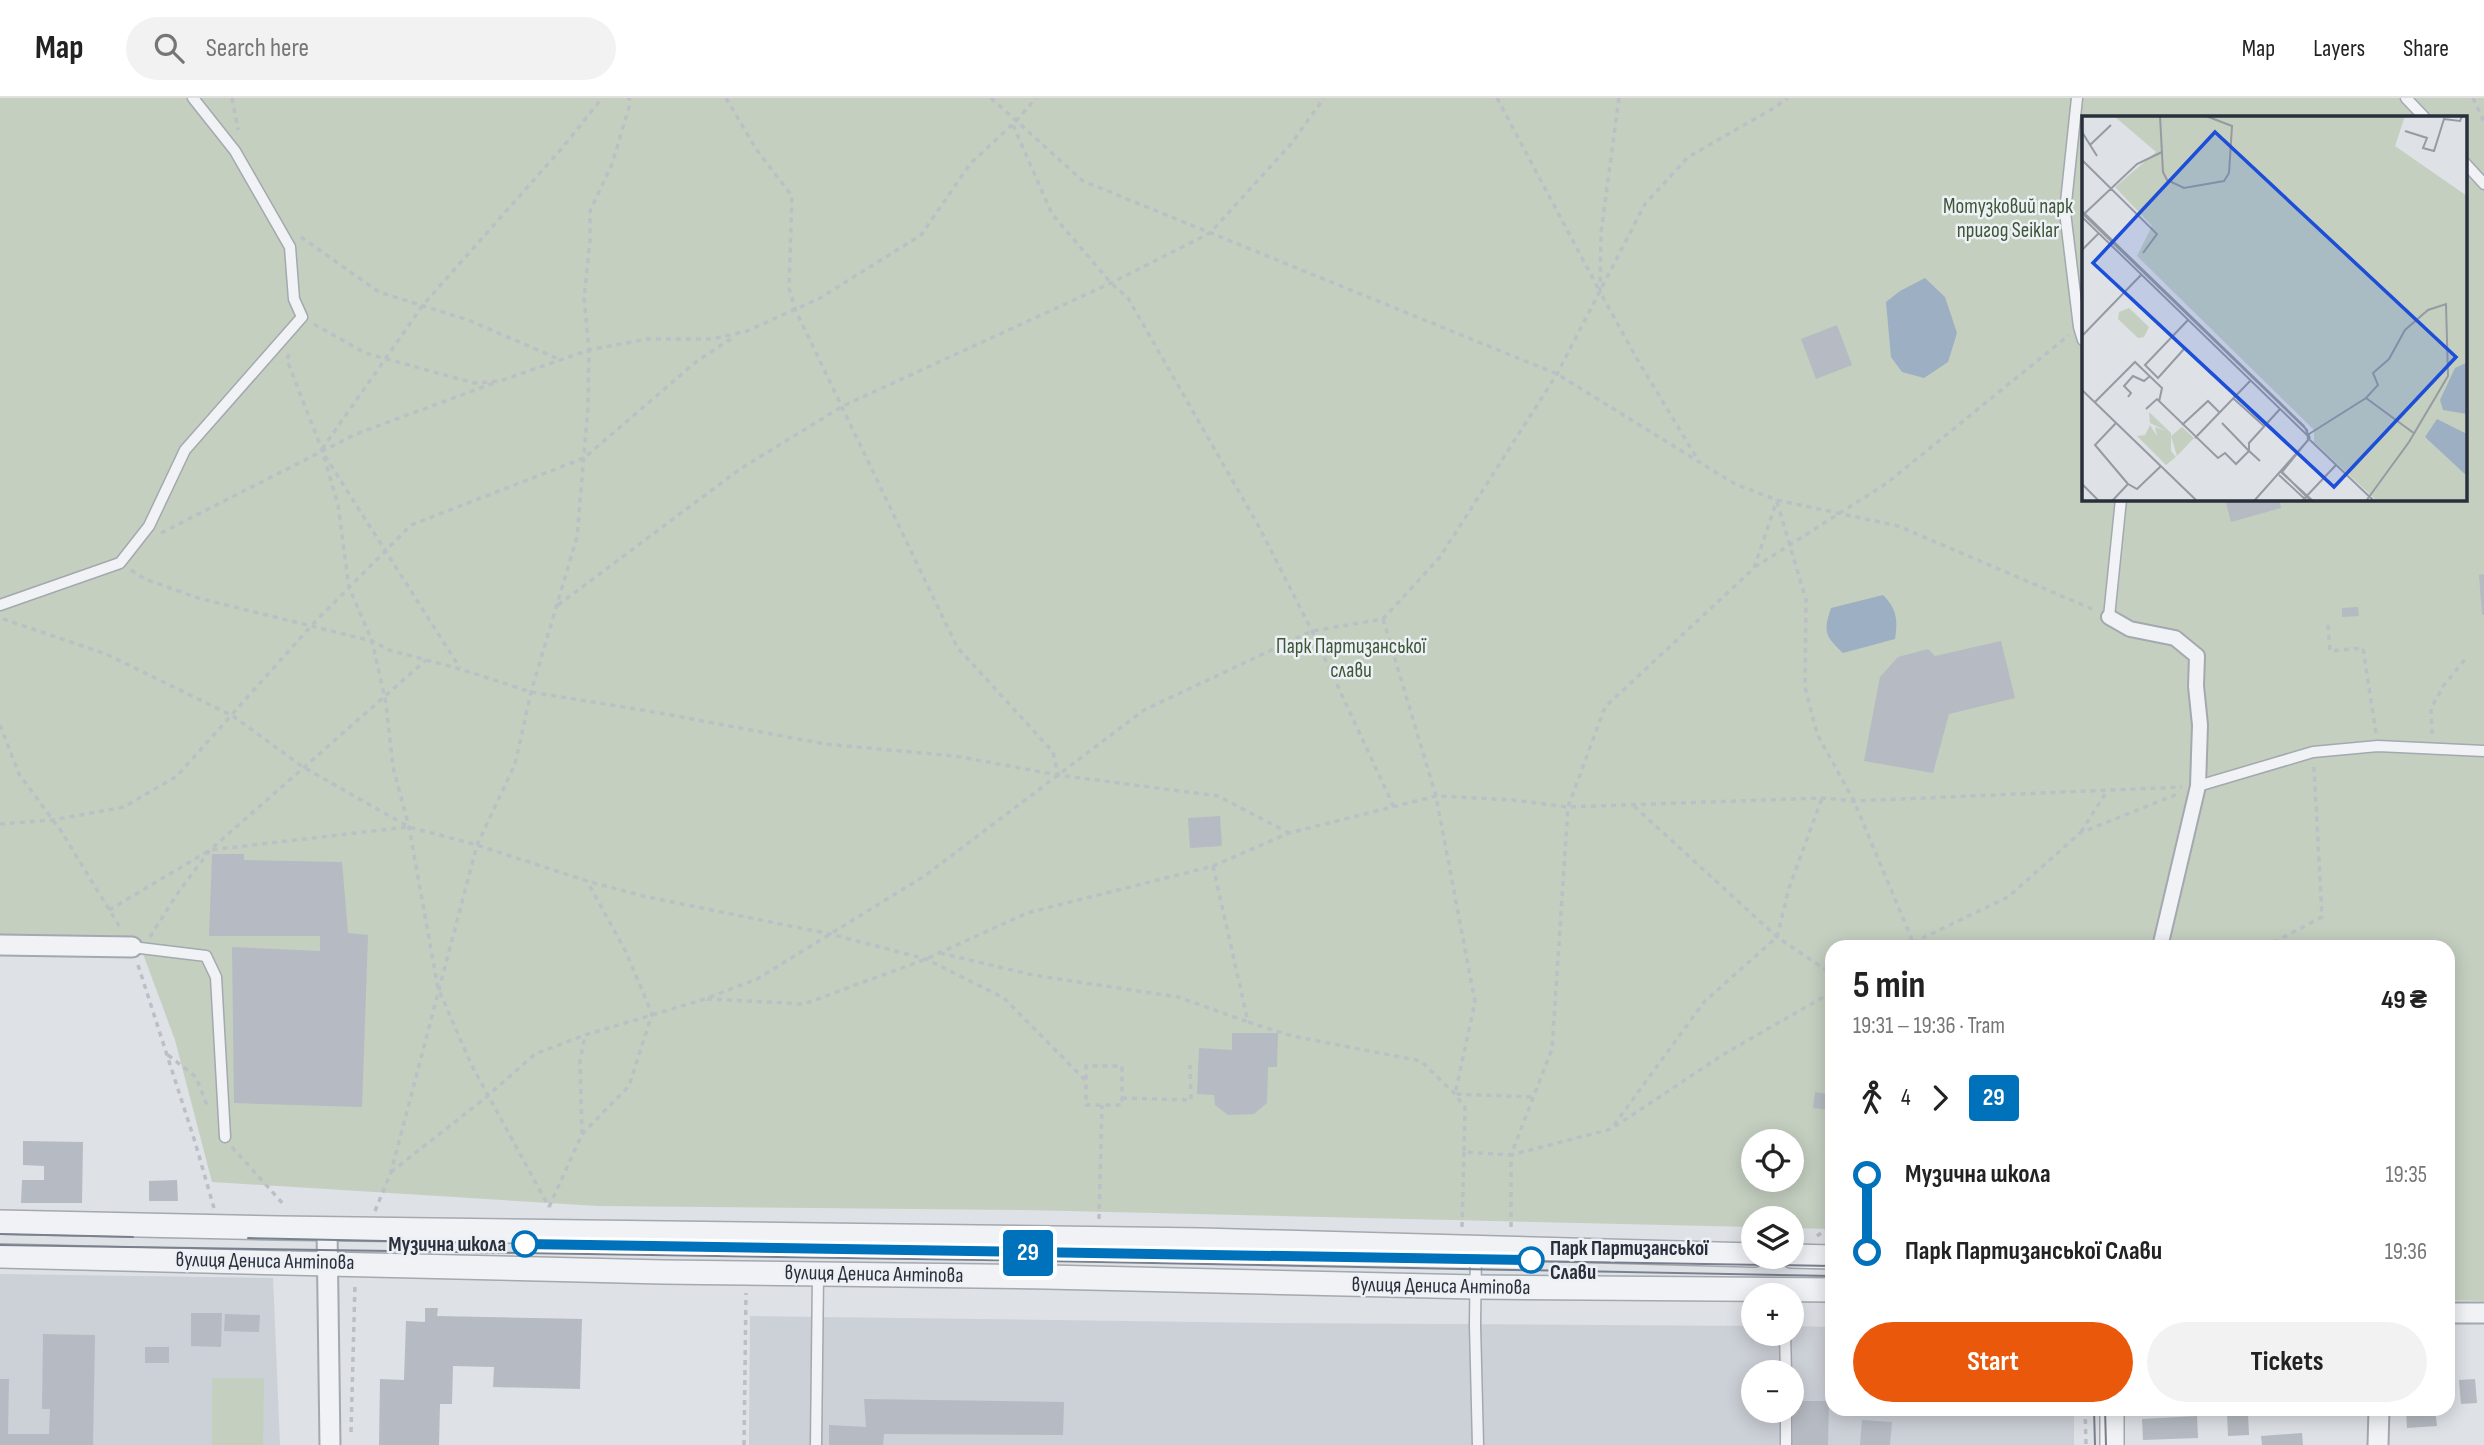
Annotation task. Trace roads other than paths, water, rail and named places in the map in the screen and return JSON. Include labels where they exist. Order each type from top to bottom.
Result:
[{"type":"street","points":[[2109,617],[2130,629],[2175,638],[2197,656],[2196,686],[2200,725],[2198,786],[2162,940]]},
{"type":"street","points":[[0,945],[138,948]]},
{"type":"street","name":"вулиця Дениса Антіпова","points":[[0,1222],[1202,1240],[1469,1239],[1741,1254]]},
{"type":"street","points":[[327,1228],[330,1445]]},
{"type":"street","name":"вулиця Дениса Антіпова","points":[[0,1256],[663,1272],[1741,1291]]},
{"type":"street","points":[[1804,1256],[1825,1257]]},
{"type":"street","name":"вулиця Дениса Антіпова","points":[[1804,1291],[1825,1290]]},
{"type":"street","points":[[2455,1313],[2484,1313]]},
{"type":"street","points":[[2112,1416],[2112,1445]]},
{"type":"street","points":[[2378,1445],[2379,1416]]},
{"type":"lane","points":[[0,605],[120,563],[149,526],[185,450],[302,317],[294,299],[290,247],[235,152],[193,98]]},
{"type":"lane","points":[[2077,98],[2065,212],[2082,337]]},
{"type":"lane","points":[[2406,98],[2423,116]]},
{"type":"lane","points":[[2466,164],[2484,184]]},
{"type":"lane","points":[[2109,617],[2121,500]]},
{"type":"lane","points":[[2198,786],[2313,752],[2378,746],[2484,751]]},
{"type":"lane","points":[[138,948],[206,956],[216,976],[225,1137]]},
{"type":"lane","points":[[1469,1239],[1475,1287],[1478,1445]]},
{"type":"lane","points":[[816,1445],[818,1273]]},
{"type":"lane","points":[[1786,1423],[1786,1445]]},
{"type":"water","points":[[1925,278],[1945,297],[1957,333],[1948,362],[1924,378],[1902,372],[1891,357],[1886,302]]},
{"type":"water","points":[[1883,595],[1895,615],[1895,639],[1843,653],[1827,633],[1831,608]]},
{"type":"tram line","points":[[0,1234],[133,1237]]},
{"type":"tram line","points":[[248,1238],[479,1243]]},
{"type":"tram line","name":"29","points":[[525,1244],[1531,1260]]},
{"type":"tram line","points":[[0,1245],[1825,1276]]},
{"type":"tram line","points":[[1351,1258],[1825,1266]]},
{"type":"tram line","points":[[2094,1416],[2095,1445]]},
{"type":"tram line","points":[[2105,1416],[2106,1445]]},
{"type":"place","name":"Музична школа","points":[[525,1244]]},
{"type":"place","name":"Парк Партизанської Слави","points":[[1531,1260]]},
{"type":"park label","name":"Мотузковий парк пригод Seiklar","points":[[2008,218]]},
{"type":"park label","name":"Парк Партизанської слави","points":[[1351,658]]}]
